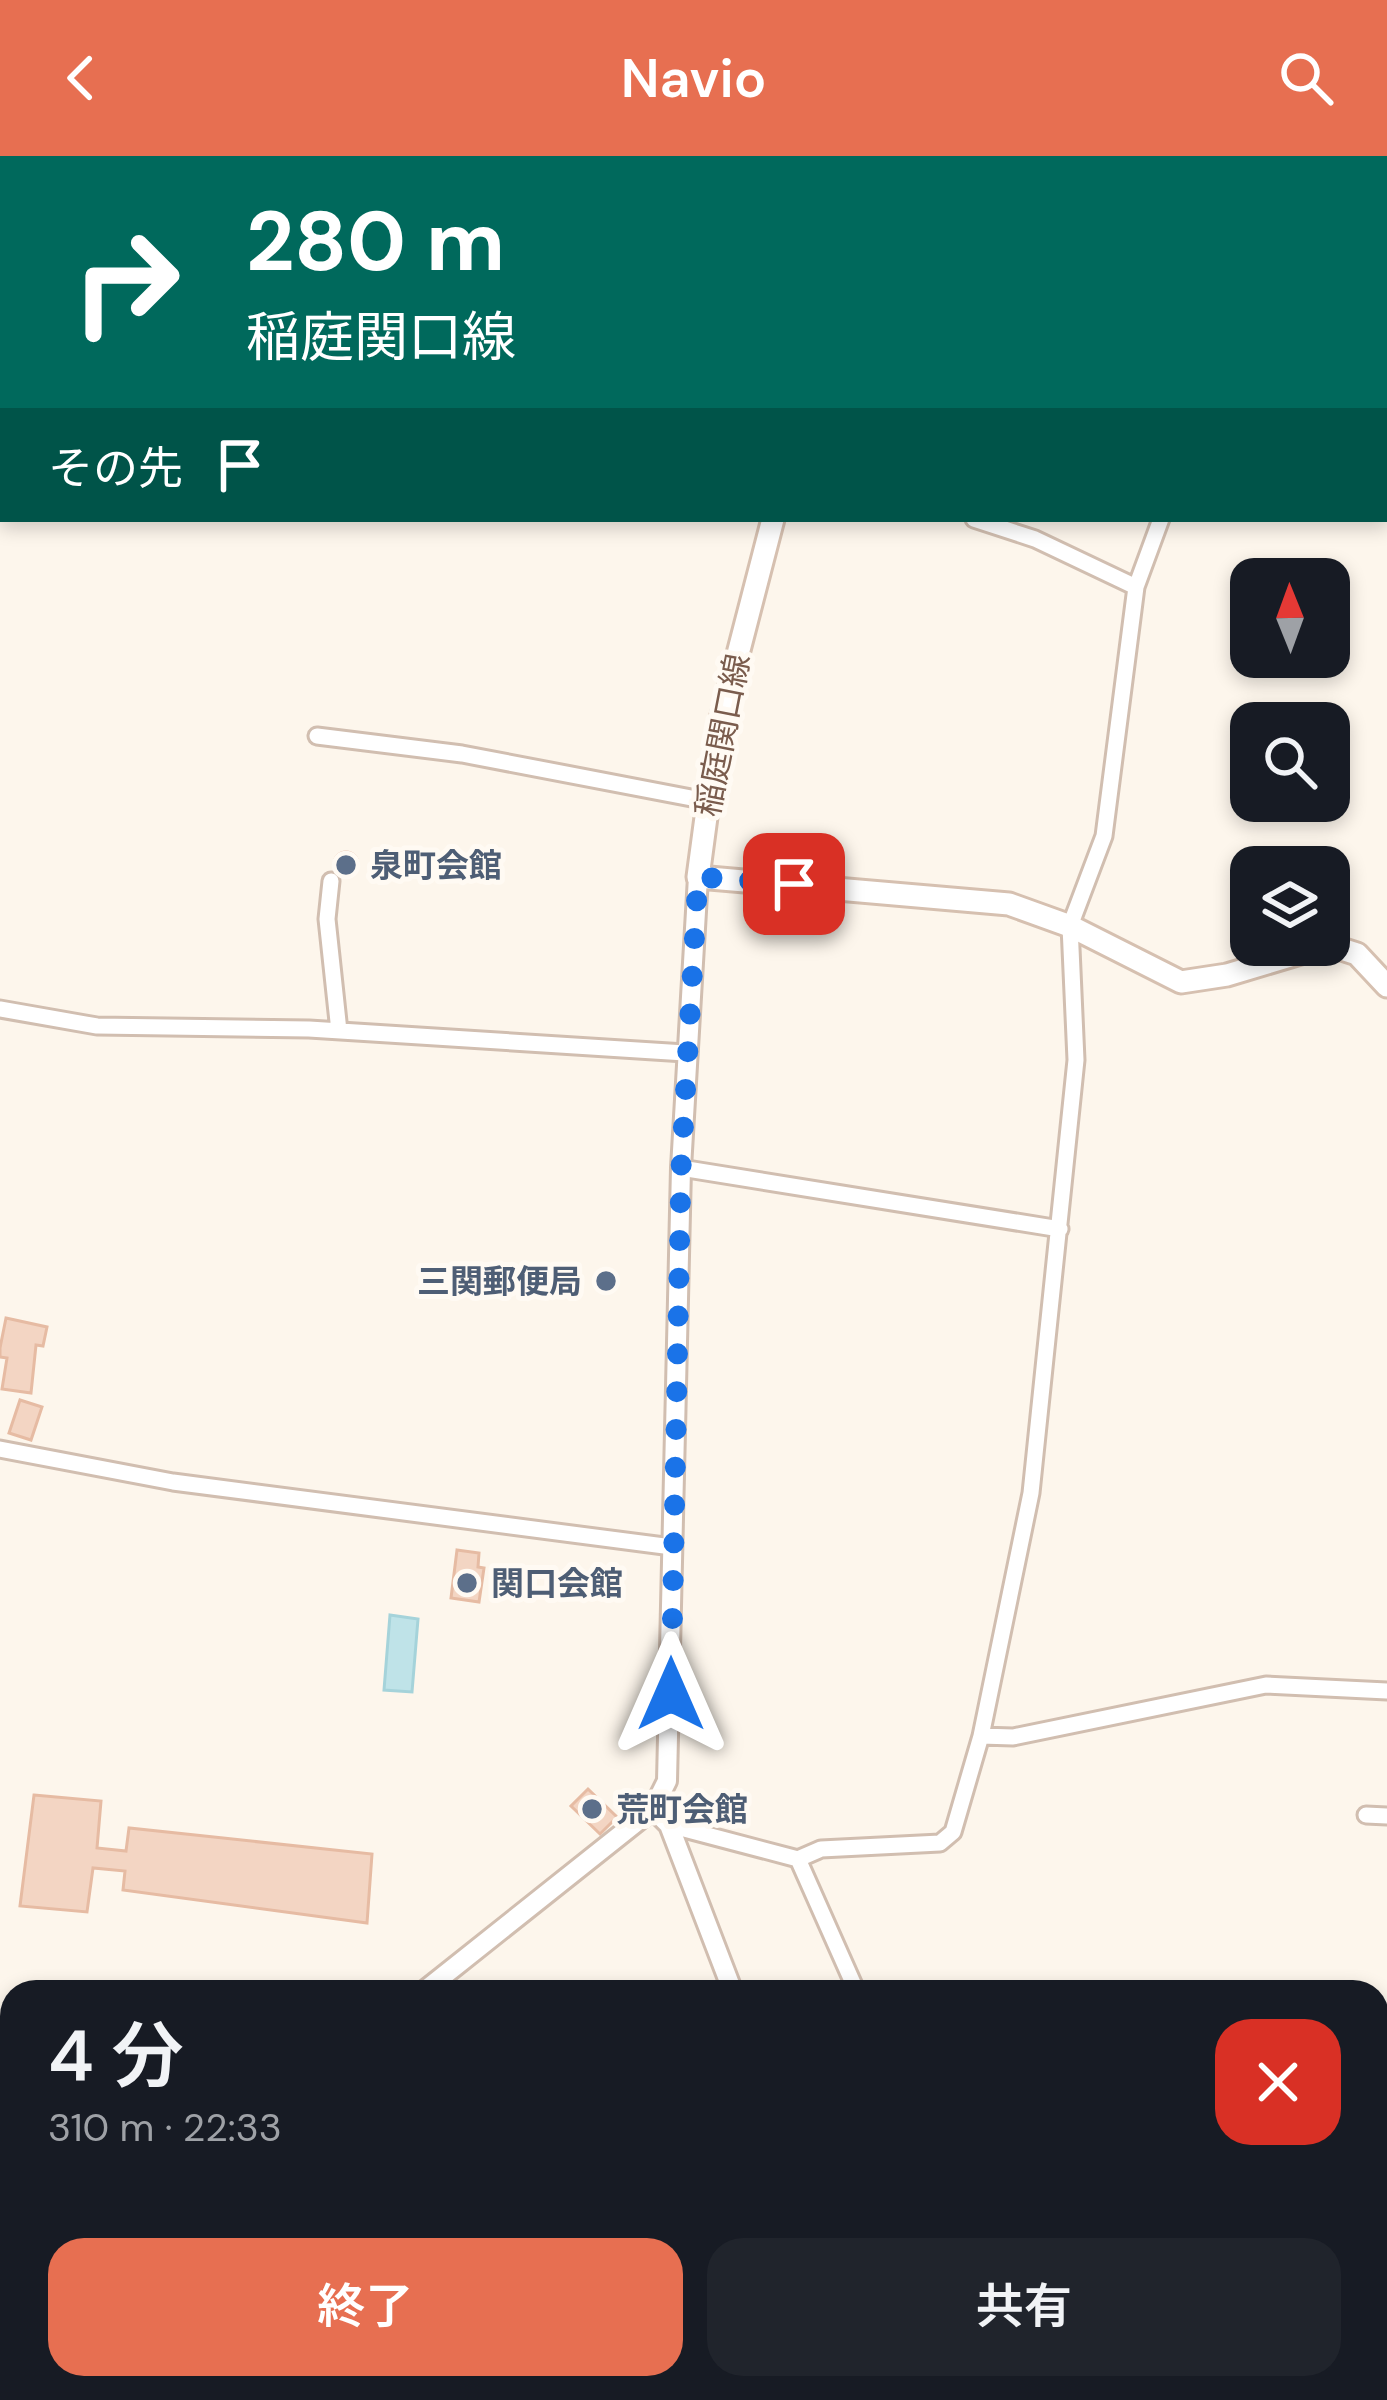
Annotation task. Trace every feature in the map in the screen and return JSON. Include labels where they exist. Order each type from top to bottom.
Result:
[{"type":"main road","name":"稲庭関口線","points":[[698,877],[717,735],[772,522]]},
{"type":"main road","points":[[698,877],[1009,904],[1070,926],[1181,982],[1257,966]]},
{"type":"main road","points":[[1350,952],[1387,986]]},
{"type":"street","points":[[983,522],[1035,539],[1136,587]]},
{"type":"street","points":[[669,1826],[798,1859],[821,1849],[940,1843],[953,1832],[981,1736],[1031,1493],[1076,1060],[1070,926],[1104,836],[1136,587],[1160,522]]},
{"type":"street","points":[[317,736],[462,754],[707,802]]},
{"type":"street","points":[[438,1980],[652,1809],[667,1780],[681,1168],[698,877]]},
{"type":"street","points":[[331,881],[327,919],[339,1031]]},
{"type":"street","points":[[0,1010],[98,1026],[339,1031],[685,1053]]},
{"type":"street","points":[[681,1168],[1060,1229]]},
{"type":"street","points":[[0,1449],[173,1482],[672,1547]]},
{"type":"street","points":[[981,1736],[1012,1737],[1266,1685],[1387,1690]]},
{"type":"street","points":[[652,1809],[669,1826],[729,1980]]},
{"type":"street","points":[[1366,1816],[1387,1816]]},
{"type":"street","points":[[798,1859],[852,1980]]},
{"type":"water","points":[[390,1615],[418,1619],[412,1692],[384,1690]]},
{"type":"building","name":"泉町会館","points":[[346,852],[355,855],[355,873],[346,876],[337,873],[334,864],[337,855]]},
{"type":"building","points":[[6,1318],[47,1327],[43,1346],[36,1345],[31,1393],[2,1389],[7,1358],[0,1357],[0,1348]]},
{"type":"building","points":[[20,1400],[42,1407],[31,1440],[9,1433]]},
{"type":"building","name":"関口会館","points":[[457,1550],[479,1553],[478,1567],[484,1568],[479,1602],[451,1598]]},
{"type":"building","name":"荒町会館","points":[[588,1789],[617,1817],[600,1834],[571,1806]]},
{"type":"building","points":[[34,1795],[101,1801],[97,1848],[126,1851],[129,1828],[372,1854],[367,1923],[123,1890],[125,1871],[93,1868],[87,1912],[20,1906]]},
{"type":"place","name":"泉町会館","points":[[346,865]]},
{"type":"place","name":"三関郵便局","points":[[606,1281]]},
{"type":"place","name":"関口会館","points":[[467,1583]]},
{"type":"place","name":"荒町会館","points":[[592,1809]]},
{"type":"route","points":[[671,1694],[681,1168],[698,877],[794,884]]}]
